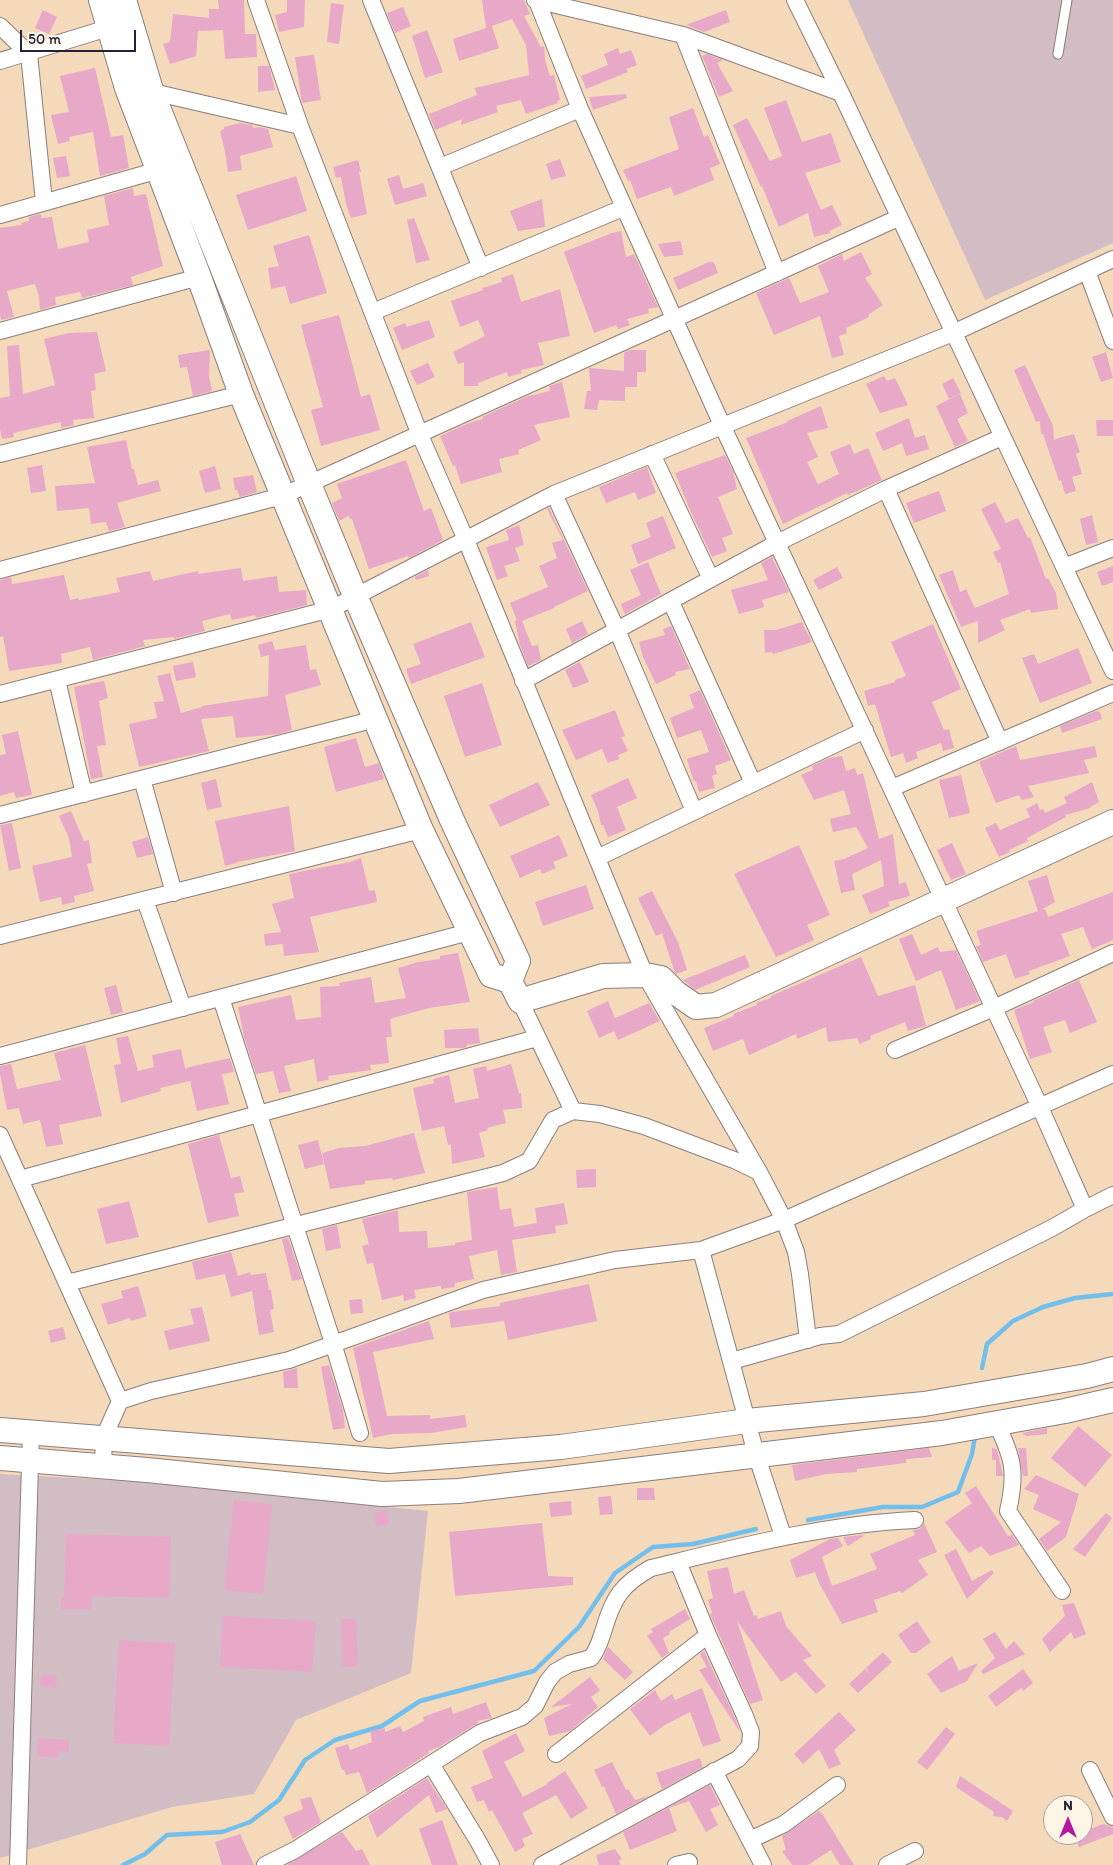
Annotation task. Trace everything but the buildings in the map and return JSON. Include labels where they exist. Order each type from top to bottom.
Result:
[{"type":"street","points":[[101,0],[127,88],[282,496],[331,609],[421,830],[491,975],[515,991],[603,976],[645,975],[661,978],[676,993],[696,1008],[716,1005],[1113,822]]},
{"type":"street","points":[[124,0],[151,90],[309,484],[452,820],[518,961],[515,991],[573,1111]]},
{"type":"street","points":[[256,0],[300,126],[420,435],[466,540],[645,975],[784,1220],[796,1252],[808,1340]]},
{"type":"street","points":[[371,0],[481,268]]},
{"type":"street","points":[[536,0],[683,35],[841,93]]},
{"type":"street","points":[[536,0],[623,208],[722,425],[1040,1107],[1085,1209]]},
{"type":"street","points":[[795,0],[841,93],[898,218],[1113,671]]},
{"type":"street","points":[[0,26],[29,54],[44,202]]},
{"type":"street","points":[[0,62],[108,28]]},
{"type":"street","points":[[683,35],[777,273]]},
{"type":"street","points":[[127,88],[151,90],[300,126]]},
{"type":"street","points":[[440,168],[580,109]]},
{"type":"street","points":[[0,215],[159,170]]},
{"type":"street","points":[[373,312],[623,208]]},
{"type":"street","points":[[0,570],[282,496],[898,218]]},
{"type":"street","points":[[0,694],[331,609],[356,598],[554,494],[953,333],[1113,259]]},
{"type":"street","points":[[1087,271],[1113,341]]},
{"type":"street","points":[[0,331],[199,277]]},
{"type":"street","points":[[0,454],[242,394]]},
{"type":"street","points":[[523,682],[778,543],[886,489],[1002,437]]},
{"type":"street","points":[[652,454],[711,579]]},
{"type":"street","points":[[886,489],[1000,742]]},
{"type":"street","points":[[554,494],[617,630],[694,811]]},
{"type":"street","points":[[1064,567],[1113,548]]},
{"type":"street","points":[[671,602],[754,782]]},
{"type":"street","points":[[57,680],[84,794]]},
{"type":"street","points":[[892,788],[1113,693]]},
{"type":"street","points":[[0,815],[376,719]]},
{"type":"street","points":[[597,858],[865,730]]},
{"type":"street","points":[[142,779],[174,893]]},
{"type":"street","points":[[0,936],[421,830]]},
{"type":"street","points":[[145,900],[182,1008]]},
{"type":"street","points":[[0,1056],[469,932]]},
{"type":"street","points":[[895,1050],[994,1008],[1113,953]]},
{"type":"street","points":[[221,998],[360,1433]]},
{"type":"street","points":[[20,1179],[537,1038]]},
{"type":"street","points":[[120,1401],[290,1360],[483,1290],[615,1260],[701,1250],[784,1220],[1113,1074]]},
{"type":"street","points":[[67,1284],[503,1173],[529,1161],[553,1120],[573,1111],[600,1114],[644,1126],[725,1157],[758,1172]]},
{"type":"street","points":[[0,1135],[120,1401],[104,1437],[103,1466]]},
{"type":"street","points":[[732,1361],[820,1336],[839,1334],[1113,1196]]},
{"type":"street","points":[[701,1250],[756,1454],[783,1536]]},
{"type":"street","points":[[0,1430],[104,1437],[389,1462],[561,1447],[747,1421],[924,1404],[1077,1378],[1113,1369]]},
{"type":"street","points":[[0,1458],[103,1466],[382,1494],[459,1491],[942,1433],[1113,1400]]},
{"type":"street","points":[[996,1423],[1009,1450],[1013,1472],[1012,1492],[1008,1511],[1062,1591]]},
{"type":"street","points":[[18,1865],[31,1432]]},
{"type":"street","points":[[265,1865],[295,1850],[480,1733],[522,1717],[535,1706],[547,1682],[555,1672],[569,1664],[591,1658],[601,1642],[608,1615],[617,1596],[634,1577],[651,1568],[783,1536],[880,1522],[915,1520]]},
{"type":"street","points":[[542,1865],[570,1858],[714,1771],[738,1759],[750,1746],[751,1732],[678,1562]]},
{"type":"street","points":[[556,1754],[708,1635]]},
{"type":"street","points":[[432,1764],[491,1865]]},
{"type":"street","points":[[1090,1770],[1113,1817]]},
{"type":"street","points":[[714,1771],[763,1865]]},
{"type":"street","points":[[750,1840],[784,1824],[837,1785]]},
{"type":"street","points":[[887,1865],[915,1851]]},
{"type":"lane","points":[[1058,54],[1067,0]]},
{"type":"shaded area","points":[[848,0],[1113,0],[1113,243],[985,300]]},
{"type":"shaded area","points":[[0,1474],[129,1481],[428,1511],[411,1673],[296,1720],[254,1794],[172,1807],[0,1858]]},
{"type":"waterway","points":[[982,1368],[987,1344],[1013,1321],[1043,1307],[1075,1298],[1113,1294]]},
{"type":"waterway","points":[[808,1520],[883,1507],[922,1507],[958,1492],[972,1454],[975,1436]]},
{"type":"waterway","points":[[123,1865],[145,1854],[167,1835],[222,1832],[250,1822],[279,1800],[305,1760],[335,1740],[382,1726],[420,1701],[534,1671],[579,1627],[615,1573],[653,1547],[693,1544],[756,1529]]}]
